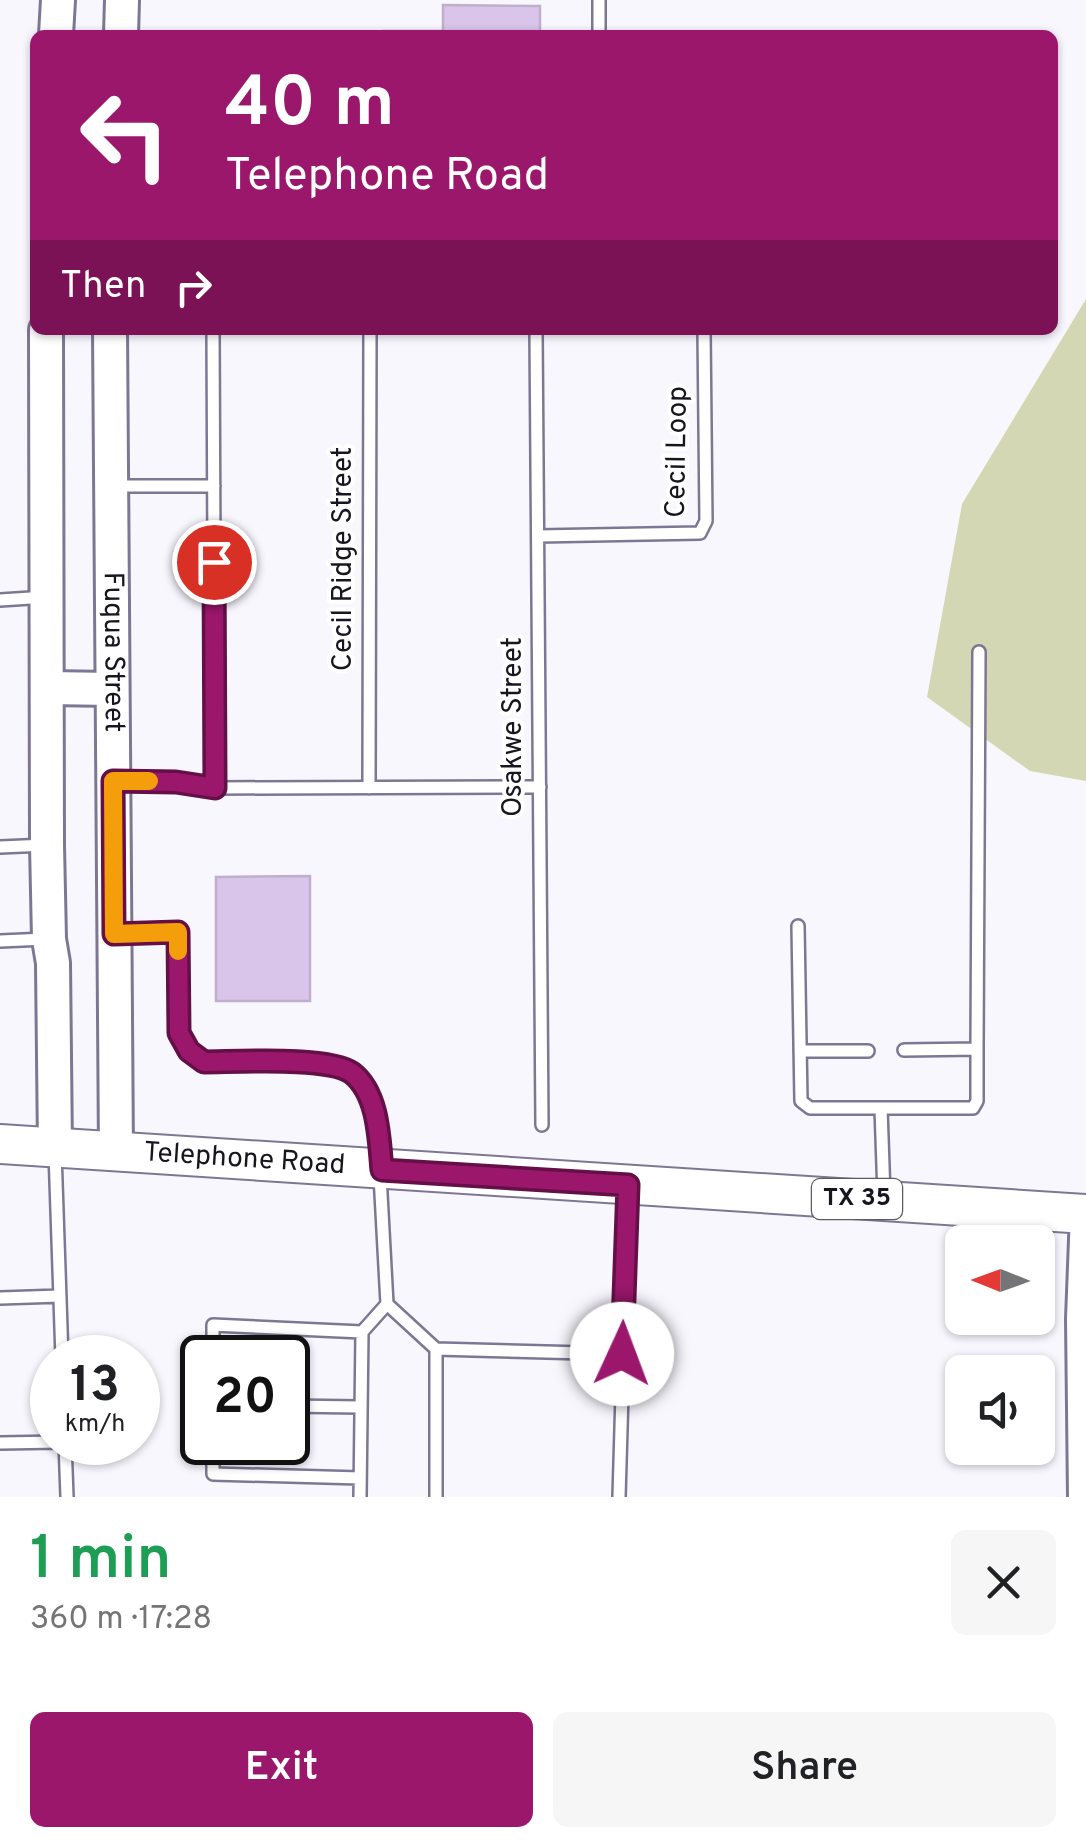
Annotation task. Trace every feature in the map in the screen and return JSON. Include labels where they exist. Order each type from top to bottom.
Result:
[{"type":"main road","points":[[56,30],[58,0]]},
{"type":"main road","points":[[120,30],[122,0]]},
{"type":"main road","points":[[46,335],[46,845],[53,963],[54,1149]]},
{"type":"main road","name":"Fuqua Street","points":[[110,335],[116,1153]]},
{"type":"main road","points":[[48,688],[112,689]]},
{"type":"main road","name":"Telephone Road","points":[[0,1144],[1084,1213]]},
{"type":"street","points":[[1080,1497],[1078,1319],[1084,1213]]},
{"type":"lane","points":[[599,0],[599,30]]},
{"type":"lane","points":[[213,335],[215,788]]},
{"type":"lane","name":"Cecil Ridge Street","points":[[369,788],[370,335]]},
{"type":"lane","name":"Osakwe Street","points":[[536,335],[542,1124]]},
{"type":"lane","name":"Cecil Loop","points":[[538,536],[700,533],[706,521],[704,335]]},
{"type":"lane","points":[[112,486],[214,486]]},
{"type":"lane","points":[[0,600],[48,597]]},
{"type":"lane","points":[[798,926],[801,1100],[810,1108],[973,1108],[978,1049],[979,652]]},
{"type":"lane","points":[[113,781],[176,782],[215,788],[540,787]]},
{"type":"lane","points":[[0,847],[46,845]]},
{"type":"lane","points":[[114,934],[178,932],[179,1033],[189,1051],[204,1062],[333,1064],[354,1074],[377,1120],[387,1304],[362,1332],[360,1497]]},
{"type":"lane","points":[[0,941],[49,939]]},
{"type":"lane","points":[[904,1050],[978,1049]]},
{"type":"lane","points":[[800,1051],[868,1051]]},
{"type":"lane","points":[[882,1108],[884,1201]]},
{"type":"lane","points":[[54,1149],[61,1335]]},
{"type":"lane","points":[[619,1497],[628,1185]]},
{"type":"lane","points":[[0,1298],[60,1296]]},
{"type":"lane","points":[[387,1304],[436,1349],[622,1354]]},
{"type":"lane","points":[[213,1335],[213,1325],[362,1332]]},
{"type":"lane","points":[[436,1349],[436,1497]]},
{"type":"lane","points":[[310,1406],[359,1407]]},
{"type":"lane","points":[[0,1443],[30,1443]]},
{"type":"lane","points":[[64,1465],[67,1497]]},
{"type":"lane","points":[[213,1465],[213,1474],[360,1478]]},
{"type":"green space","points":[[1086,299],[1086,781],[1030,771],[927,697],[962,504]]},
{"type":"building","points":[[443,5],[540,6],[540,30],[443,30]]},
{"type":"building","points":[[310,876],[310,1001],[216,1001],[216,877]]},
{"type":"slow traffic","points":[[149,781],[113,781],[114,934],[178,932],[178,951]]},
{"type":"route","points":[[214,562],[215,788],[176,782],[113,781],[114,934],[178,932],[179,1033],[189,1051],[204,1062],[333,1064],[354,1074],[377,1120],[382,1170],[628,1185],[622,1354]]}]
